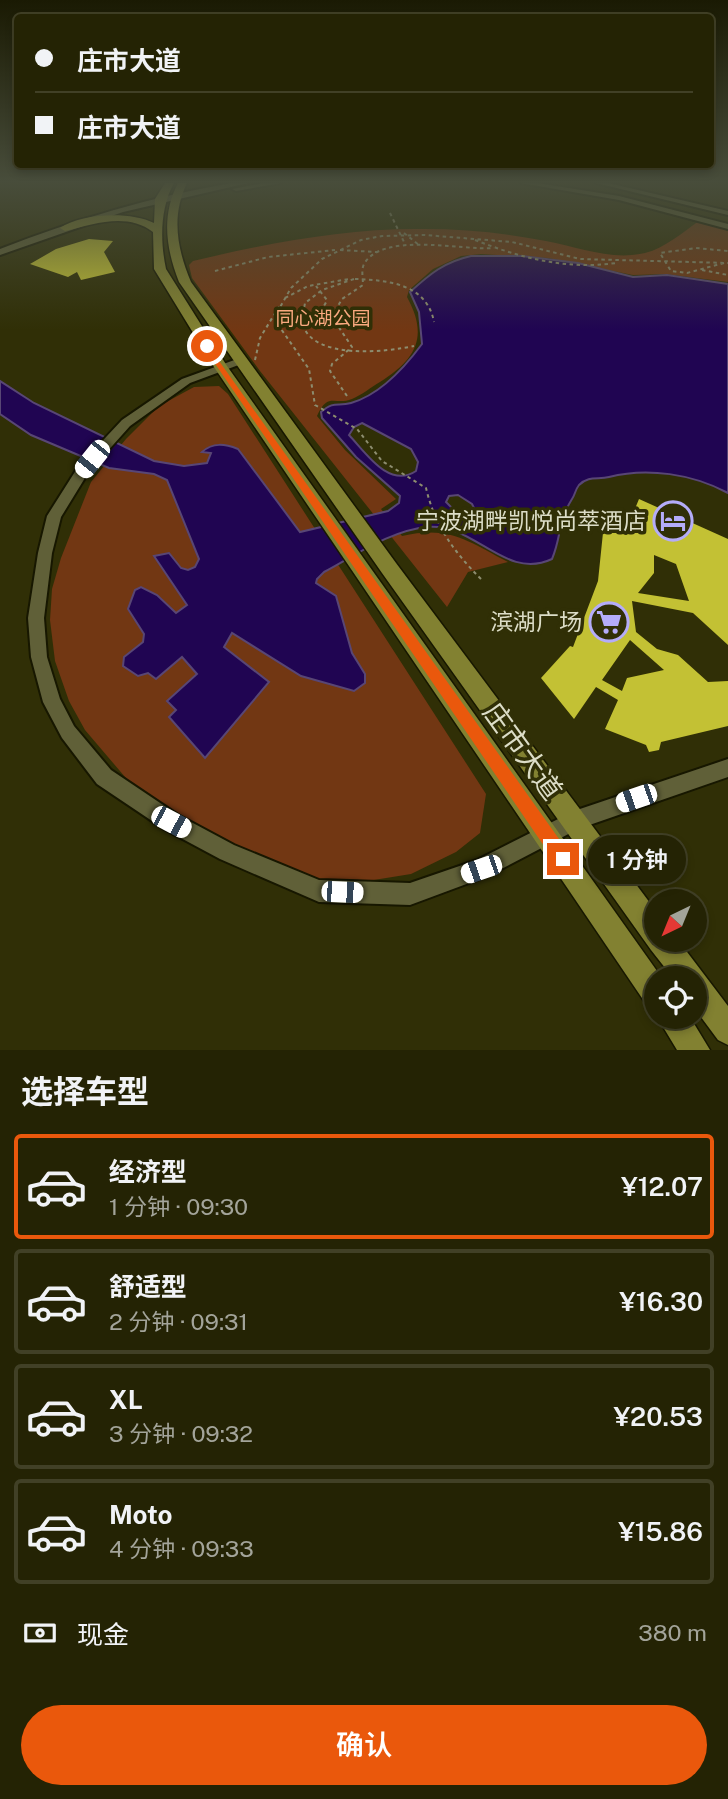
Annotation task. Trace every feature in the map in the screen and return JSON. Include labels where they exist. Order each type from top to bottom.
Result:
[{"type":"main road","points":[[158,232],[157,252],[166,283],[220,367],[318,503],[382,578]]},
{"type":"main road","points":[[172,232],[178,267],[244,367],[342,500],[382,578]]},
{"type":"main road","name":"庄市大道","points":[[382,578],[547,836],[644,977]]},
{"type":"main road","name":"庄市大道","points":[[382,578],[574,821],[644,917]]},
{"type":"main road","points":[[707,1001],[728,1030]]},
{"type":"main road","points":[[680,1029],[695,1050]]},
{"type":"street","points":[[0,247],[42,232]]},
{"type":"street","points":[[0,252],[54,232]]},
{"type":"street","points":[[244,367],[220,367],[186,381],[126,424],[83,471],[54,516],[45,553],[36,618],[39,657],[52,702],[86,758],[104,778],[171,822],[227,852],[319,891],[410,894],[481,869],[574,821],[728,768]]},
{"type":"path","points":[[244,367],[284,299],[308,270],[337,250],[357,241],[402,232],[433,233],[519,244],[557,256],[621,262]]},
{"type":"path","points":[[402,232],[419,245]]},
{"type":"path","points":[[402,232],[405,245]]},
{"type":"path","points":[[471,239],[511,254],[553,262],[599,265],[663,260],[728,262]]},
{"type":"path","points":[[215,271],[268,257],[337,250],[378,252],[405,245],[462,251],[494,248]]},
{"type":"path","points":[[728,251],[677,248],[660,253],[671,271],[700,270],[728,262]]},
{"type":"path","points":[[347,396],[330,371],[332,364],[352,346],[338,326],[334,313],[342,299],[363,285],[365,263],[378,252]]},
{"type":"path","points":[[700,270],[728,275]]},
{"type":"path","points":[[354,279],[322,290],[305,303],[302,320],[304,328],[314,339],[348,352],[380,353],[414,346]]},
{"type":"path","points":[[284,299],[314,285],[364,279],[406,287],[419,293],[432,306],[434,322]]},
{"type":"path","points":[[279,320],[302,320],[326,306],[327,300],[322,290],[314,285]]},
{"type":"path","points":[[281,304],[279,320],[282,332],[307,363],[314,401],[361,435],[382,461],[426,488],[430,513],[448,545],[481,579]]},
{"type":"green space","name":"同心湖公园","points":[[356,232],[485,232],[620,255],[645,253],[684,232],[728,232],[728,282],[665,274],[633,275],[548,258],[481,254],[461,256],[433,269],[409,290],[407,297],[414,311],[418,335],[410,356],[392,373],[359,395],[346,401],[328,401],[321,408],[317,416],[345,450],[396,499],[381,509],[402,536],[433,532],[446,534],[458,537],[508,562],[468,572],[447,607],[260,371],[192,278],[189,265],[193,261],[250,248]]},
{"type":"green space","points":[[219,386],[228,394],[486,794],[480,833],[456,852],[411,874],[324,888],[232,849],[131,784],[85,730],[69,701],[55,661],[50,620],[52,589],[61,558],[91,482],[126,439],[159,406],[194,387]]},
{"type":"shaded area","points":[[471,256],[522,256],[578,263],[633,277],[667,275],[728,284],[728,493],[700,481],[670,474],[624,474],[586,480],[578,487],[567,507],[552,559],[535,564],[519,563],[461,533],[445,528],[414,529],[374,544],[324,572],[316,583],[336,596],[352,653],[365,674],[365,683],[354,691],[301,676],[232,633],[224,647],[269,682],[205,758],[169,717],[176,710],[167,701],[197,674],[182,657],[156,679],[148,673],[138,676],[123,666],[124,657],[143,642],[144,634],[128,609],[135,590],[141,587],[157,595],[176,613],[187,605],[154,556],[169,553],[181,568],[188,570],[195,567],[199,559],[167,480],[154,474],[109,468],[31,435],[0,414],[0,381],[34,403],[154,461],[184,466],[207,463],[211,453],[202,452],[210,447],[224,445],[238,449],[300,532],[388,511],[399,503],[400,496],[356,457],[322,418],[321,412],[330,406],[351,403],[372,394],[408,362],[422,344],[419,312],[410,292],[438,270]],"holes":[[[362,423],[411,449],[418,462],[416,471],[397,476],[387,472],[371,459],[349,435],[354,427]],[[458,495],[472,504],[477,514],[473,519],[463,519],[446,502],[449,496]]]},
{"type":"building","points":[[89,239],[113,241],[104,252],[115,272],[81,280],[77,272],[68,277],[30,264],[56,249]]},
{"type":"building","name":"滨湖广场","points":[[639,499],[728,539],[728,645],[693,613],[632,601],[636,632],[657,649],[678,655],[708,682],[728,681],[728,726],[661,742],[659,750],[649,752],[646,745],[605,729],[618,700],[596,687],[574,719],[541,678],[570,646],[573,647],[598,581],[604,523],[625,533]],"holes":[[[654,555],[676,564],[689,601],[638,593],[654,573]],[[630,640],[664,670],[627,678],[622,691],[602,680]]]},
{"type":"place","name":"宁波湖畔凯悦尚萃酒店","points":[[673,521]]},
{"type":"place","name":"滨湖广场","points":[[609,622]]},
{"type":"route","points":[[207,346],[563,859]]}]
